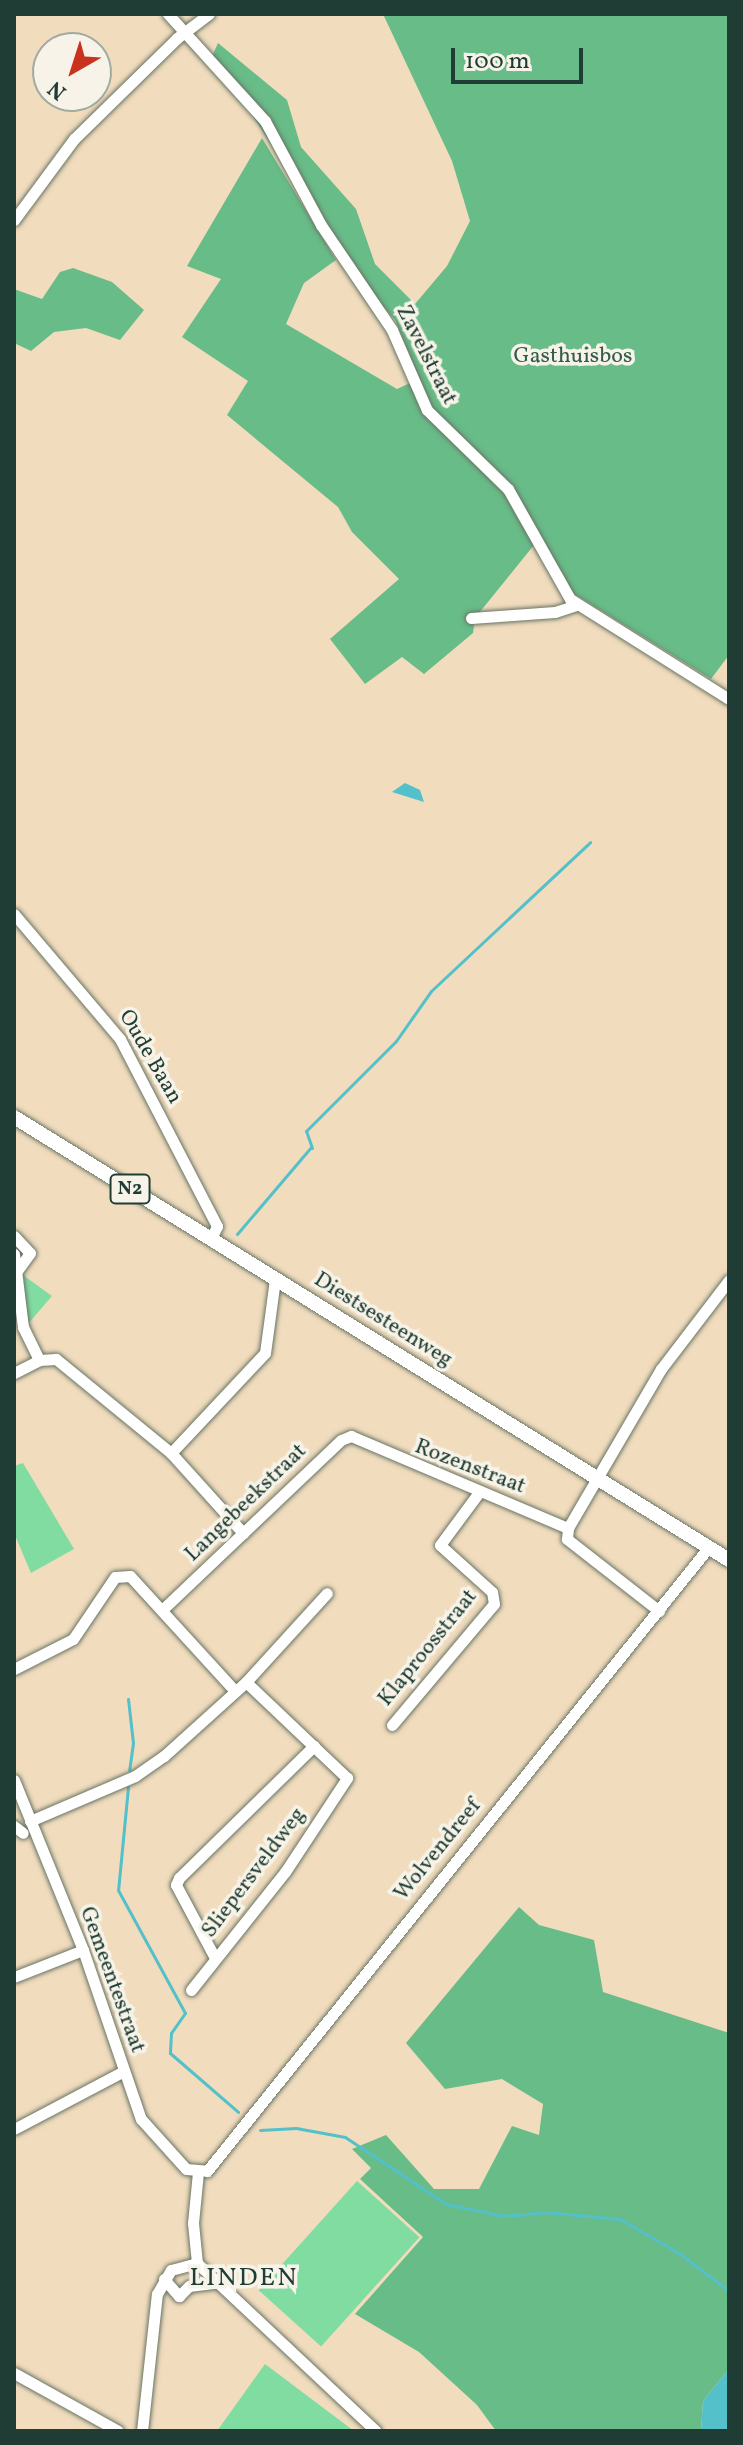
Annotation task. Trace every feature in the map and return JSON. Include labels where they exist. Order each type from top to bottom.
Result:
[{"type":"main road","name":"Diestsesteenweg","points":[[14,1117],[729,1560]]},
{"type":"street","name":"Zavelstraat","points":[[168,14],[265,121],[321,225],[392,330],[427,410],[508,489],[561,588],[577,605],[729,699]]},
{"type":"street","points":[[14,220],[74,139],[186,32],[209,14]]},
{"type":"street","points":[[471,618],[555,612],[577,605]]},
{"type":"street","name":"Oude Baan","points":[[14,914],[120,1039],[217,1226],[211,1239]]},
{"type":"street","points":[[14,1236],[30,1253],[17,1271]]},
{"type":"street","points":[[14,1254],[23,1327],[39,1360]]},
{"type":"street","points":[[171,1453],[265,1353],[275,1279]]},
{"type":"street","points":[[659,1611],[567,1539],[568,1528],[674,1350],[729,1280]]},
{"type":"street","points":[[14,1373],[39,1360],[56,1359],[171,1453],[243,1533]]},
{"type":"street","name":"Rozenstraat","points":[[362,1438],[389,1457],[568,1528]]},
{"type":"street","name":"Langebeekstraat","points":[[163,1609],[341,1440],[362,1438]]},
{"type":"street","name":"Klaproosstraat","points":[[392,1725],[494,1604],[492,1592],[440,1545],[480,1491]]},
{"type":"street","name":"Wolvendreef","points":[[198,2176],[213,2167],[239,2136],[277,2080],[708,1548]]},
{"type":"street","points":[[14,1669],[73,1639],[115,1577],[130,1576],[234,1690]]},
{"type":"street","points":[[30,1821],[135,1776],[164,1756],[246,1682],[327,1593]]},
{"type":"street","points":[[246,1682],[314,1746]]},
{"type":"street","name":"Sliepersveldweg","points":[[314,1746],[347,1778],[285,1872],[215,1958],[176,1885],[179,1878],[314,1746]]},
{"type":"street","name":"Gemeentestraat","points":[[14,1780],[19,1809],[30,1821],[83,1950],[147,2129],[174,2158],[198,2176]]},
{"type":"street","points":[[14,1977],[83,1950]]},
{"type":"street","points":[[191,1990],[215,1958]]},
{"type":"street","points":[[14,2129],[124,2071]]},
{"type":"street","points":[[198,2176],[193,2223],[197,2263],[376,2431]]},
{"type":"street","points":[[168,2275],[197,2263]]},
{"type":"street","points":[[168,2275],[179,2296],[189,2286],[215,2283]]},
{"type":"street","points":[[142,2431],[149,2340],[168,2275]]},
{"type":"street","points":[[14,2373],[118,2431]]},
{"type":"green space","name":"Gasthuisbos","points":[[383,14],[729,14],[729,655],[711,679],[568,590],[538,540],[475,618],[473,633],[424,674],[402,657],[365,684],[330,639],[399,579],[352,532],[338,507],[227,415],[248,381],[182,337],[221,279],[187,266],[262,138],[336,260],[304,283],[286,324],[397,389],[419,379],[395,320],[355,275],[225,73],[210,61],[218,43],[287,100],[301,147],[356,209],[375,264],[415,304],[447,266],[470,221],[452,161]]},
{"type":"green space","points":[[73,268],[112,282],[144,310],[120,340],[86,328],[54,332],[31,351],[14,343],[14,289],[42,299],[60,272]]},
{"type":"green space","points":[[23,1275],[52,1296],[27,1325]]},
{"type":"green space","points":[[23,1463],[74,1549],[31,1573],[14,1533],[14,1466]]},
{"type":"green space","points":[[519,1907],[539,1925],[594,1940],[603,1992],[729,2033],[729,2369],[703,2401],[701,2431],[496,2431],[477,2405],[419,2352],[355,2314],[423,2237],[360,2179],[371,2168],[352,2149],[386,2135],[434,2189],[479,2189],[512,2126],[539,2135],[543,2104],[502,2079],[445,2089],[406,2043]]},
{"type":"green space","points":[[357,2181],[419,2237],[321,2346],[259,2290]]},
{"type":"green space","points":[[265,2364],[354,2431],[217,2431]]},
{"type":"water","points":[[405,783],[420,790],[424,802],[392,792]]},
{"type":"water","points":[[729,2369],[729,2431],[701,2431],[703,2401]]},
{"type":"waterway","points":[[312,1148],[306,1131],[396,1041],[431,991],[590,842]]},
{"type":"waterway","points":[[237,1234],[311,1147]]},
{"type":"waterway","points":[[128,1699],[133,1743],[129,1770]]},
{"type":"waterway","points":[[128,1787],[118,1890],[185,2013],[171,2033],[170,2053],[238,2112]]},
{"type":"waterway","points":[[260,2130],[296,2128],[345,2137],[446,2204],[504,2216],[546,2212],[620,2219],[679,2253],[729,2291]]},
{"type":"district","name":"LINDEN","points":[[244,2279]]}]
